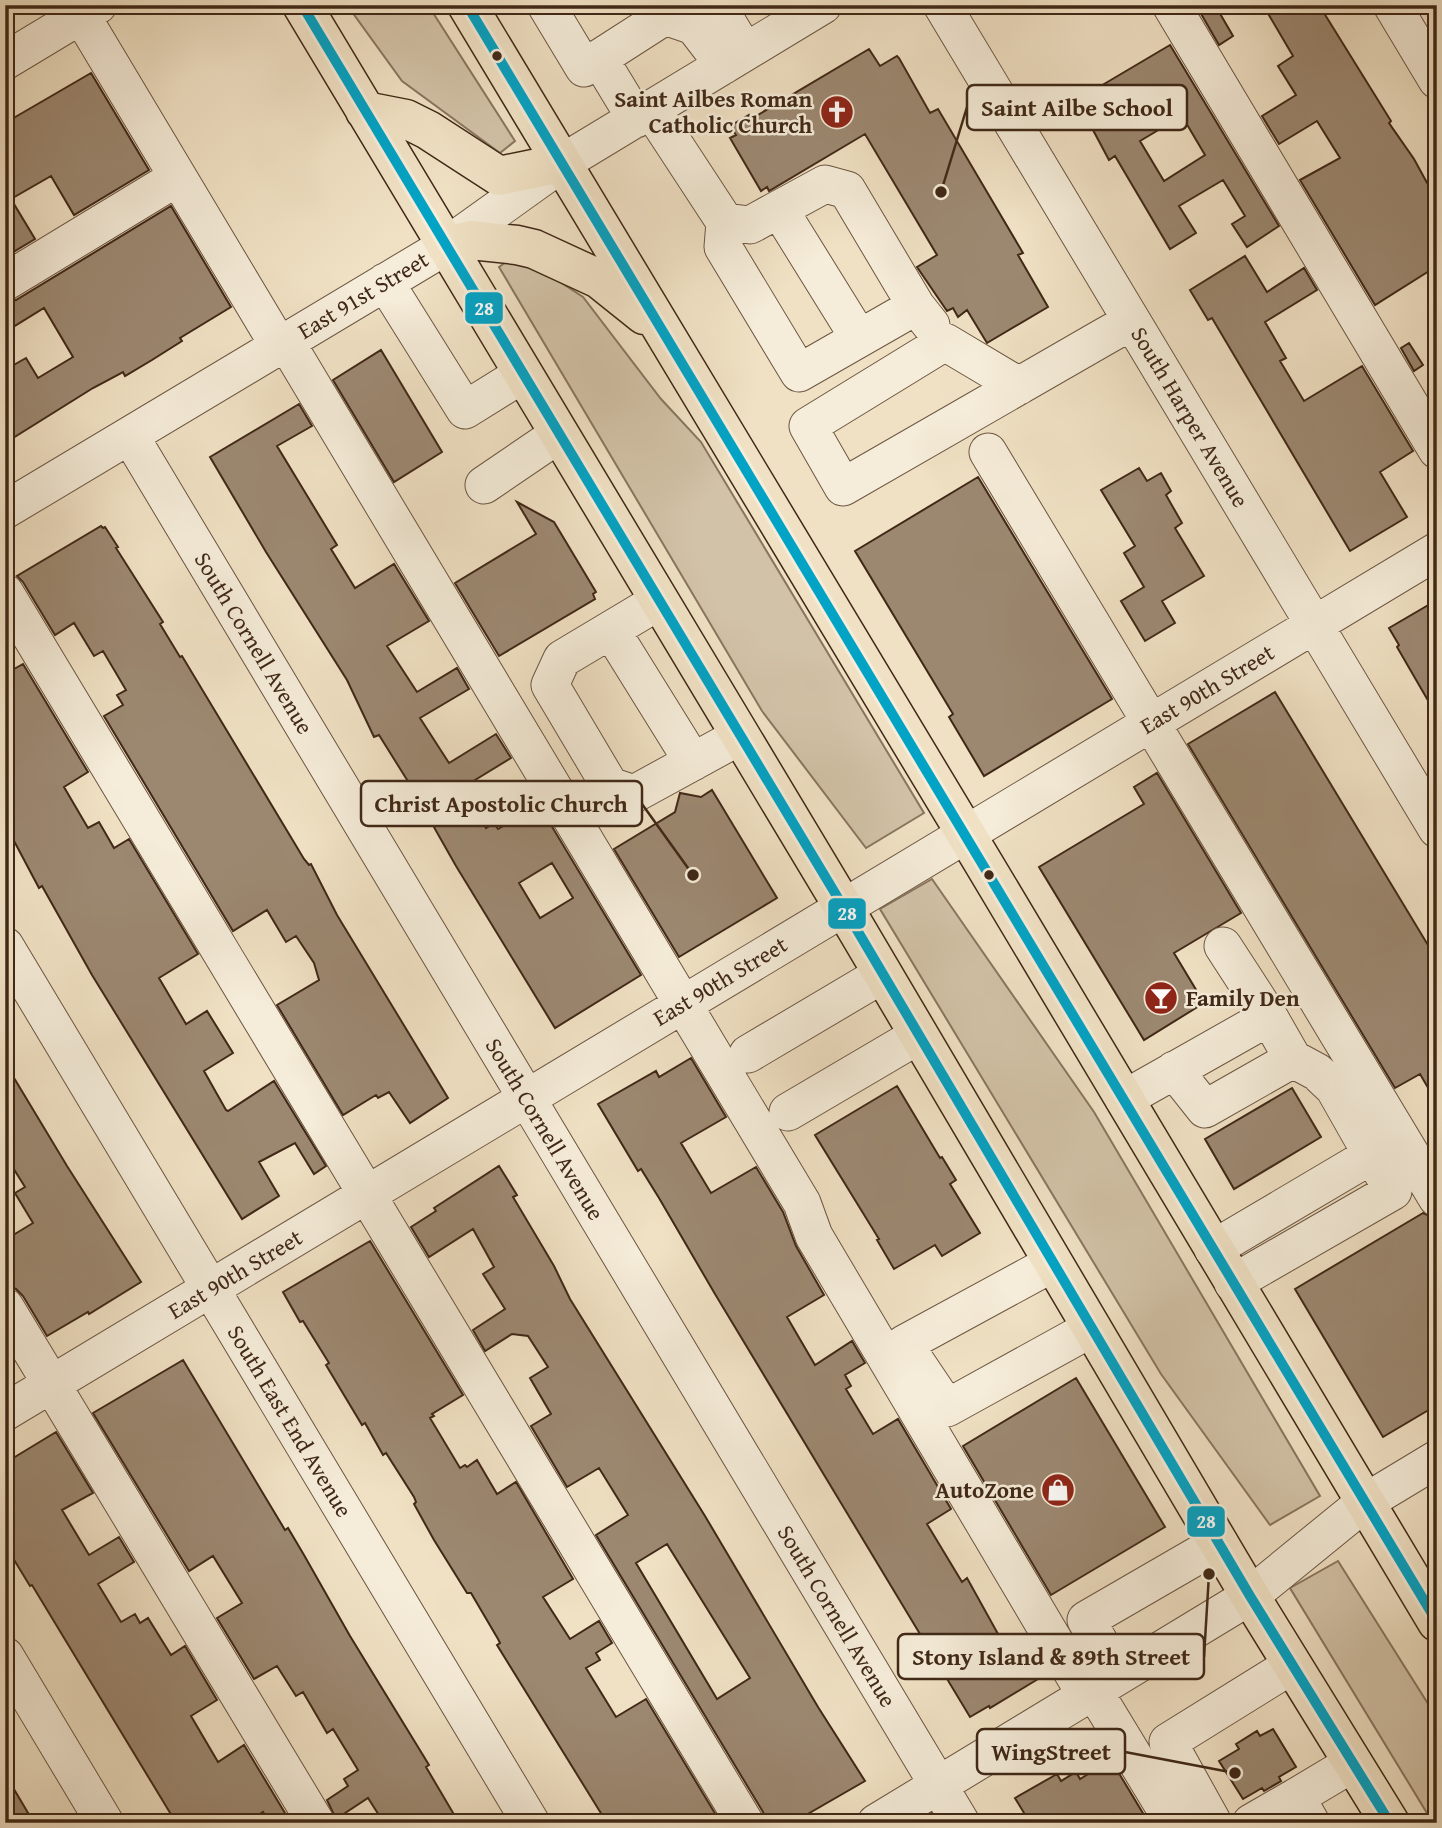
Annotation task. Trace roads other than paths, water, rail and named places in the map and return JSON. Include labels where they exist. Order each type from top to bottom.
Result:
[{"type":"highway","points":[[302,5],[844,908],[1250,1596],[1390,1823]]},
{"type":"highway","points":[[467,5],[1437,1622]]},
{"type":"highway","points":[[365,111],[406,119],[428,130],[499,176],[562,163]]},
{"type":"highway","points":[[446,246],[471,240],[534,249],[599,279],[662,330]]},
{"type":"street","points":[[545,5],[584,68],[665,16],[694,26],[735,59]]},
{"type":"street","points":[[717,5],[735,59]]},
{"type":"street","name":"East 91st Street","points":[[5,510],[446,246],[562,163],[823,5]]},
{"type":"street","name":"South Harper Avenue","points":[[942,5],[1437,829]]},
{"type":"street","points":[[1171,5],[1437,450]]},
{"type":"street","points":[[1392,5],[1437,80]]},
{"type":"street","points":[[5,61],[90,10],[178,177],[283,344],[682,1003],[802,1203],[814,1236],[1100,1687],[1174,1823]]},
{"type":"street","points":[[599,58],[725,222],[723,247],[799,373],[916,306]]},
{"type":"street","points":[[5,282],[178,177]]},
{"type":"street","points":[[725,222],[750,225],[825,184],[847,190],[916,306],[945,342],[1019,386]]},
{"type":"street","points":[[779,209],[859,338]]},
{"type":"street","points":[[386,282],[465,410],[523,374]]},
{"type":"street","points":[[945,342],[808,426],[843,486],[1132,321]]},
{"type":"street","points":[[484,485],[559,434]]},
{"type":"street","name":"South Cornell Avenue","points":[[130,436],[961,1823]]},
{"type":"street","points":[[988,452],[1437,1198]]},
{"type":"street","name":"East 90th Street","points":[[5,1412],[1437,551]]},
{"type":"street","points":[[5,593],[745,1823]]},
{"type":"street","points":[[659,601],[562,659],[550,685],[610,786],[635,794],[740,736]]},
{"type":"street","points":[[611,630],[693,762]]},
{"type":"street","name":"South East End Avenue","points":[[5,946],[531,1823]]},
{"type":"street","points":[[1223,946],[1293,1059],[1317,1072],[1334,1088],[1393,1191],[1233,1283]]},
{"type":"street","points":[[748,1054],[883,975]]},
{"type":"street","points":[[1124,1099],[1269,1017]]},
{"type":"street","points":[[788,1112],[919,1035]]},
{"type":"street","points":[[1174,1070],[1205,1110],[1293,1059]]},
{"type":"street","points":[[1213,1249],[1372,1155]]},
{"type":"street","points":[[1053,1263],[904,1344],[947,1408],[1092,1328]]},
{"type":"street","points":[[5,1307],[316,1823]]},
{"type":"street","points":[[876,1823],[1250,1596],[1364,1503],[1437,1459]]},
{"type":"street","points":[[1100,1687],[1086,1620],[1219,1543]]},
{"type":"street","points":[[5,1656],[106,1823]]},
{"type":"street","points":[[1213,1823],[1168,1742],[1292,1665]]},
{"type":"street","points":[[1251,1823],[1303,1810],[1353,1763]]},
{"type":"place","name":"Saint Ailbes Roman Catholic Church","points":[[837,112]]},
{"type":"place","name":"Saint Ailbe School","points":[[941,192]]},
{"type":"place","name":"Christ Apostolic Church","points":[[693,875]]},
{"type":"place","name":"Family Den","points":[[1161,998]]},
{"type":"place","name":"AutoZone","points":[[1058,1490]]},
{"type":"place","name":"Stony Island & 89th Street","points":[[1209,1574]]},
{"type":"place","name":"WingStreet","points":[[1235,1773]]}]
